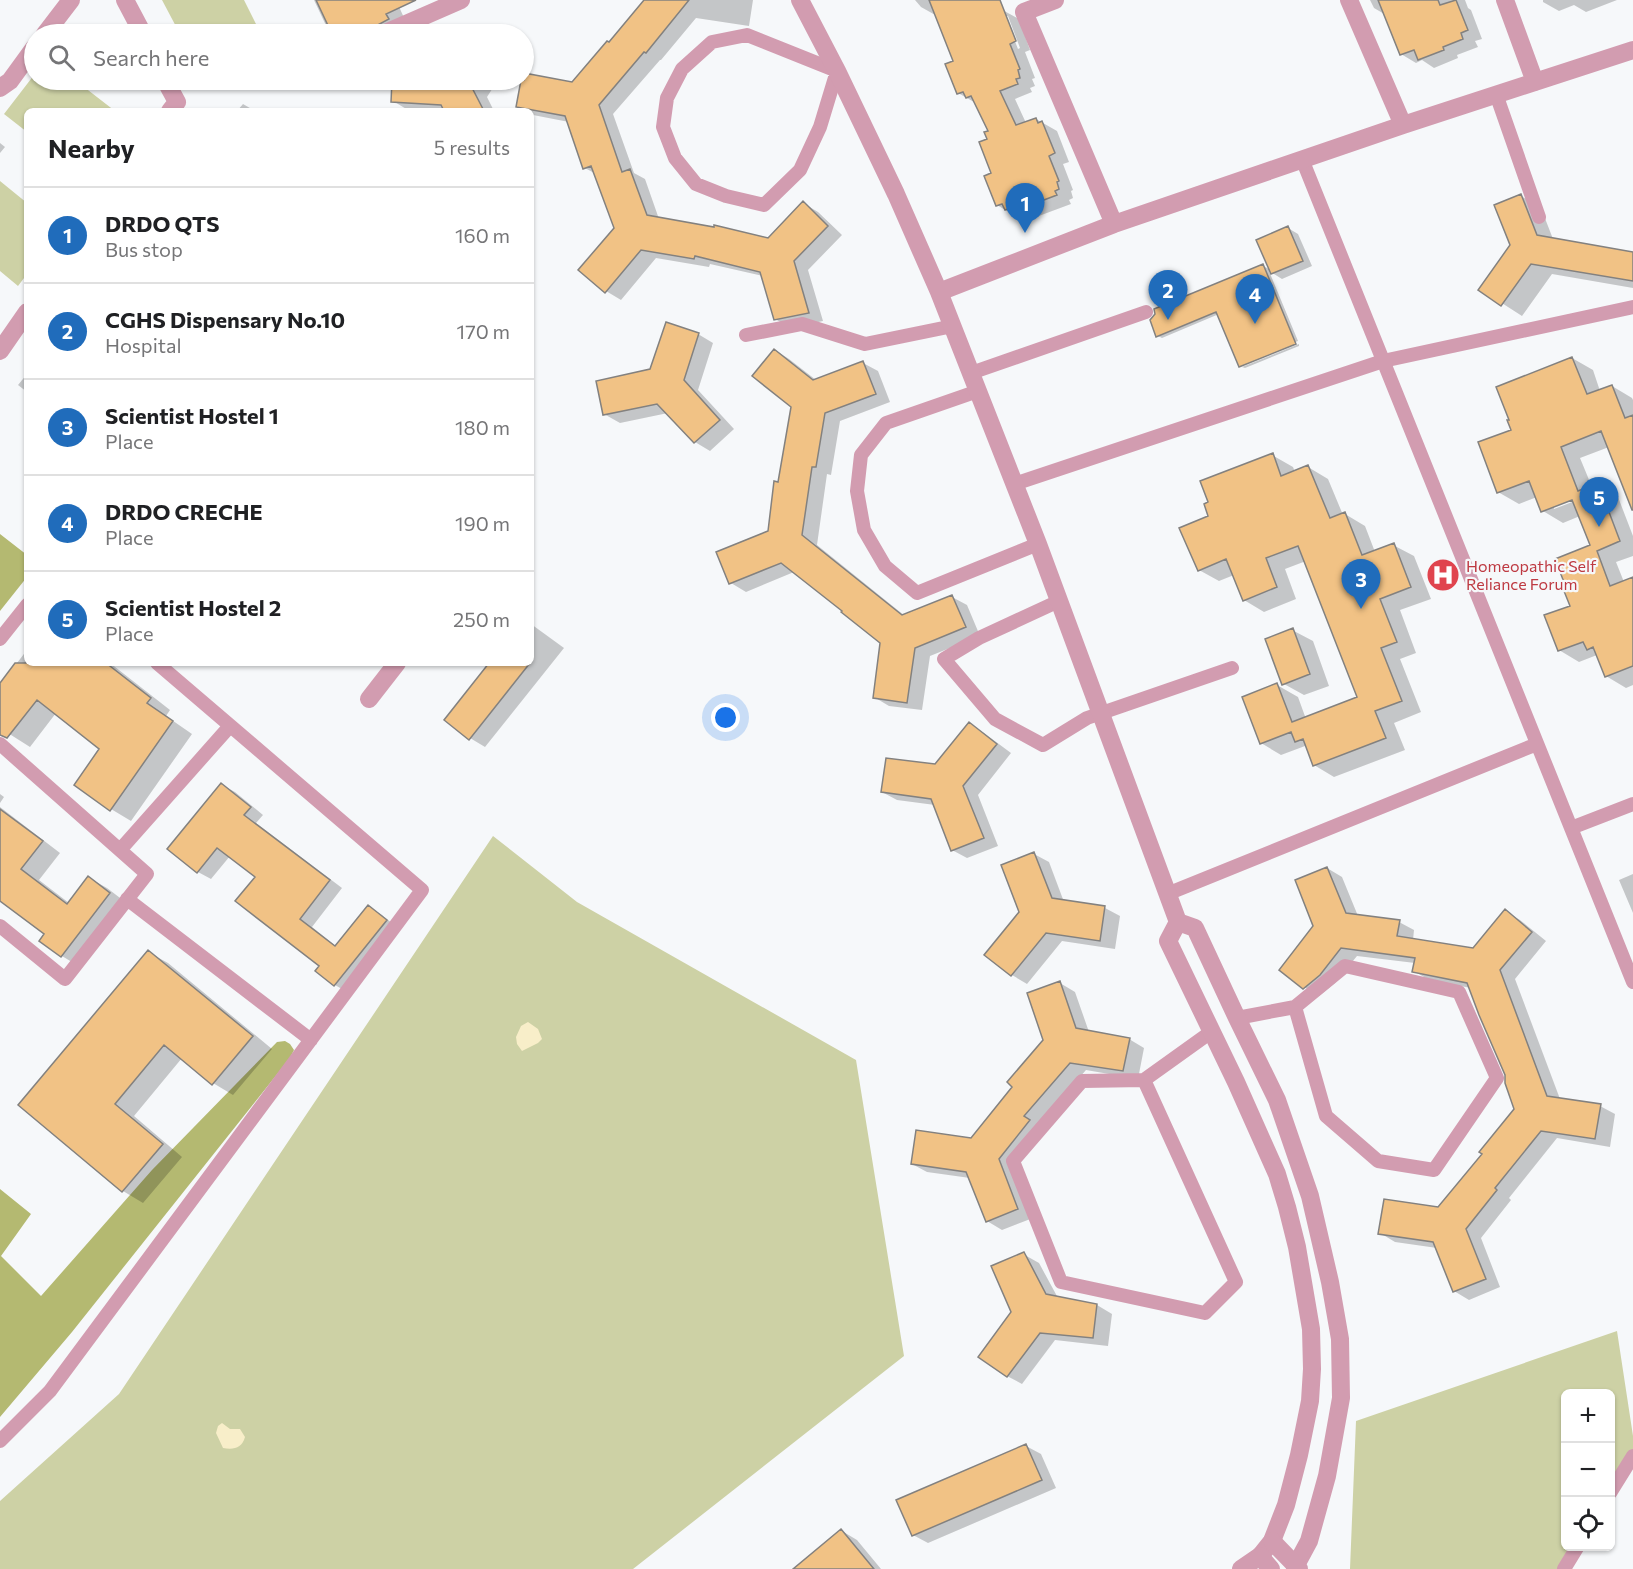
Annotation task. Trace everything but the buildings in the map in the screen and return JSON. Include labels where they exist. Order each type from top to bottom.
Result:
[{"type":"street","points":[[53,24],[71,0]]},
{"type":"street","points":[[125,0],[138,24]]},
{"type":"street","points":[[406,24],[461,0]]},
{"type":"street","points":[[800,0],[896,194],[953,326],[1038,544],[1178,922],[1195,928],[1277,1100],[1310,1196],[1330,1282],[1340,1339],[1341,1398],[1327,1476],[1309,1541],[1296,1568],[1272,1541]]},
{"type":"street","points":[[1055,0],[1024,12],[1114,224]]},
{"type":"street","points":[[1349,0],[1403,125]]},
{"type":"street","points":[[1505,0],[1535,82]]},
{"type":"street","points":[[939,292],[1114,224],[1403,125],[1633,50]]},
{"type":"street","points":[[0,88],[10,81],[24,62]]},
{"type":"street","points":[[170,90],[177,102],[172,108]]},
{"type":"street","points":[[0,351],[24,316]]},
{"type":"street","points":[[369,699],[395,666]]},
{"type":"street","points":[[1178,922],[1168,941],[1236,1082],[1277,1174],[1297,1247],[1311,1329],[1310,1401],[1286,1505],[1266,1563],[1241,1569]]},
{"type":"street","points":[[1211,1032],[1237,1018]]},
{"type":"lane","points":[[747,35],[837,71],[820,127],[800,170],[764,205],[726,196],[696,184],[675,158],[663,127],[667,98],[682,69],[712,42],[747,35]]},
{"type":"lane","points":[[1496,94],[1539,217]]},
{"type":"lane","points":[[1302,159],[1633,982]]},
{"type":"lane","points":[[1014,484],[1383,361],[1633,307]]},
{"type":"lane","points":[[971,373],[1146,312]]},
{"type":"lane","points":[[746,335],[802,324],[865,344],[953,326]]},
{"type":"lane","points":[[978,391],[886,423],[861,455],[857,490],[864,530],[885,566],[917,593],[1038,544]]},
{"type":"lane","points":[[1059,601],[979,638],[944,659],[995,719],[1043,744],[1087,718],[1232,668]]},
{"type":"lane","points":[[0,639],[24,609]]},
{"type":"lane","points":[[0,1441],[50,1391],[422,890],[161,666]]},
{"type":"lane","points":[[120,850],[230,726]]},
{"type":"lane","points":[[0,744],[147,874],[65,980],[0,926]]},
{"type":"lane","points":[[1167,894],[1537,744]]},
{"type":"lane","points":[[1571,828],[1633,804]]},
{"type":"lane","points":[[127,899],[311,1040]]},
{"type":"lane","points":[[1237,1018],[1295,1007],[1345,966],[1459,992],[1497,1078],[1434,1170],[1378,1161],[1326,1116],[1295,1007]]},
{"type":"lane","points":[[1144,1080],[1236,1282],[1205,1313],[1061,1282],[1013,1161],[1082,1081],[1144,1080],[1211,1032]]},
{"type":"lane","points":[[1615,1486],[1633,1456]]},
{"type":"lane","points":[[1564,1569],[1575,1551]]},
{"type":"green space","points":[[162,0],[244,0],[256,24],[175,24]]},
{"type":"green space","points":[[24,88],[24,90],[88,90],[111,108],[24,108],[24,130],[4,114]]},
{"type":"green space","points":[[0,181],[24,201],[24,278],[18,286],[0,271]]},
{"type":"green space","points":[[0,534],[24,553],[24,581],[0,611]]},
{"type":"green space","points":[[493,836],[577,902],[856,1060],[904,1356],[633,1569],[0,1569],[0,1501],[119,1394]]},
{"type":"green space","points":[[285,1041],[294,1050],[290,1058],[72,1332],[0,1417],[0,1189],[31,1214],[1,1256],[41,1296],[152,1170],[277,1042]]},
{"type":"green space","points":[[1617,1331],[1633,1436],[1633,1458],[1615,1487],[1615,1389],[1561,1389],[1561,1551],[1573,1551],[1561,1569],[1350,1569],[1356,1421]]},
{"type":"sand","points":[[528,1022],[538,1029],[542,1039],[522,1051],[517,1044],[516,1037],[521,1026]]},
{"type":"sand","points":[[222,1423],[230,1429],[240,1429],[245,1437],[240,1446],[231,1449],[223,1448],[216,1433],[218,1426]]},
{"type":"place","name":"DRDO QTS","points":[[1025,233]]},
{"type":"place","name":"CGHS Dispensary No.10","points":[[1168,320]]},
{"type":"place","name":"DRDO CRECHE","points":[[1255,324]]},
{"type":"place","name":"Scientist Hostel 2","points":[[1599,527]]},
{"type":"place","name":"Homeopathic Self Reliance Forum","points":[[1443,575]]},
{"type":"place","name":"Scientist Hostel 1","points":[[1361,609]]}]
